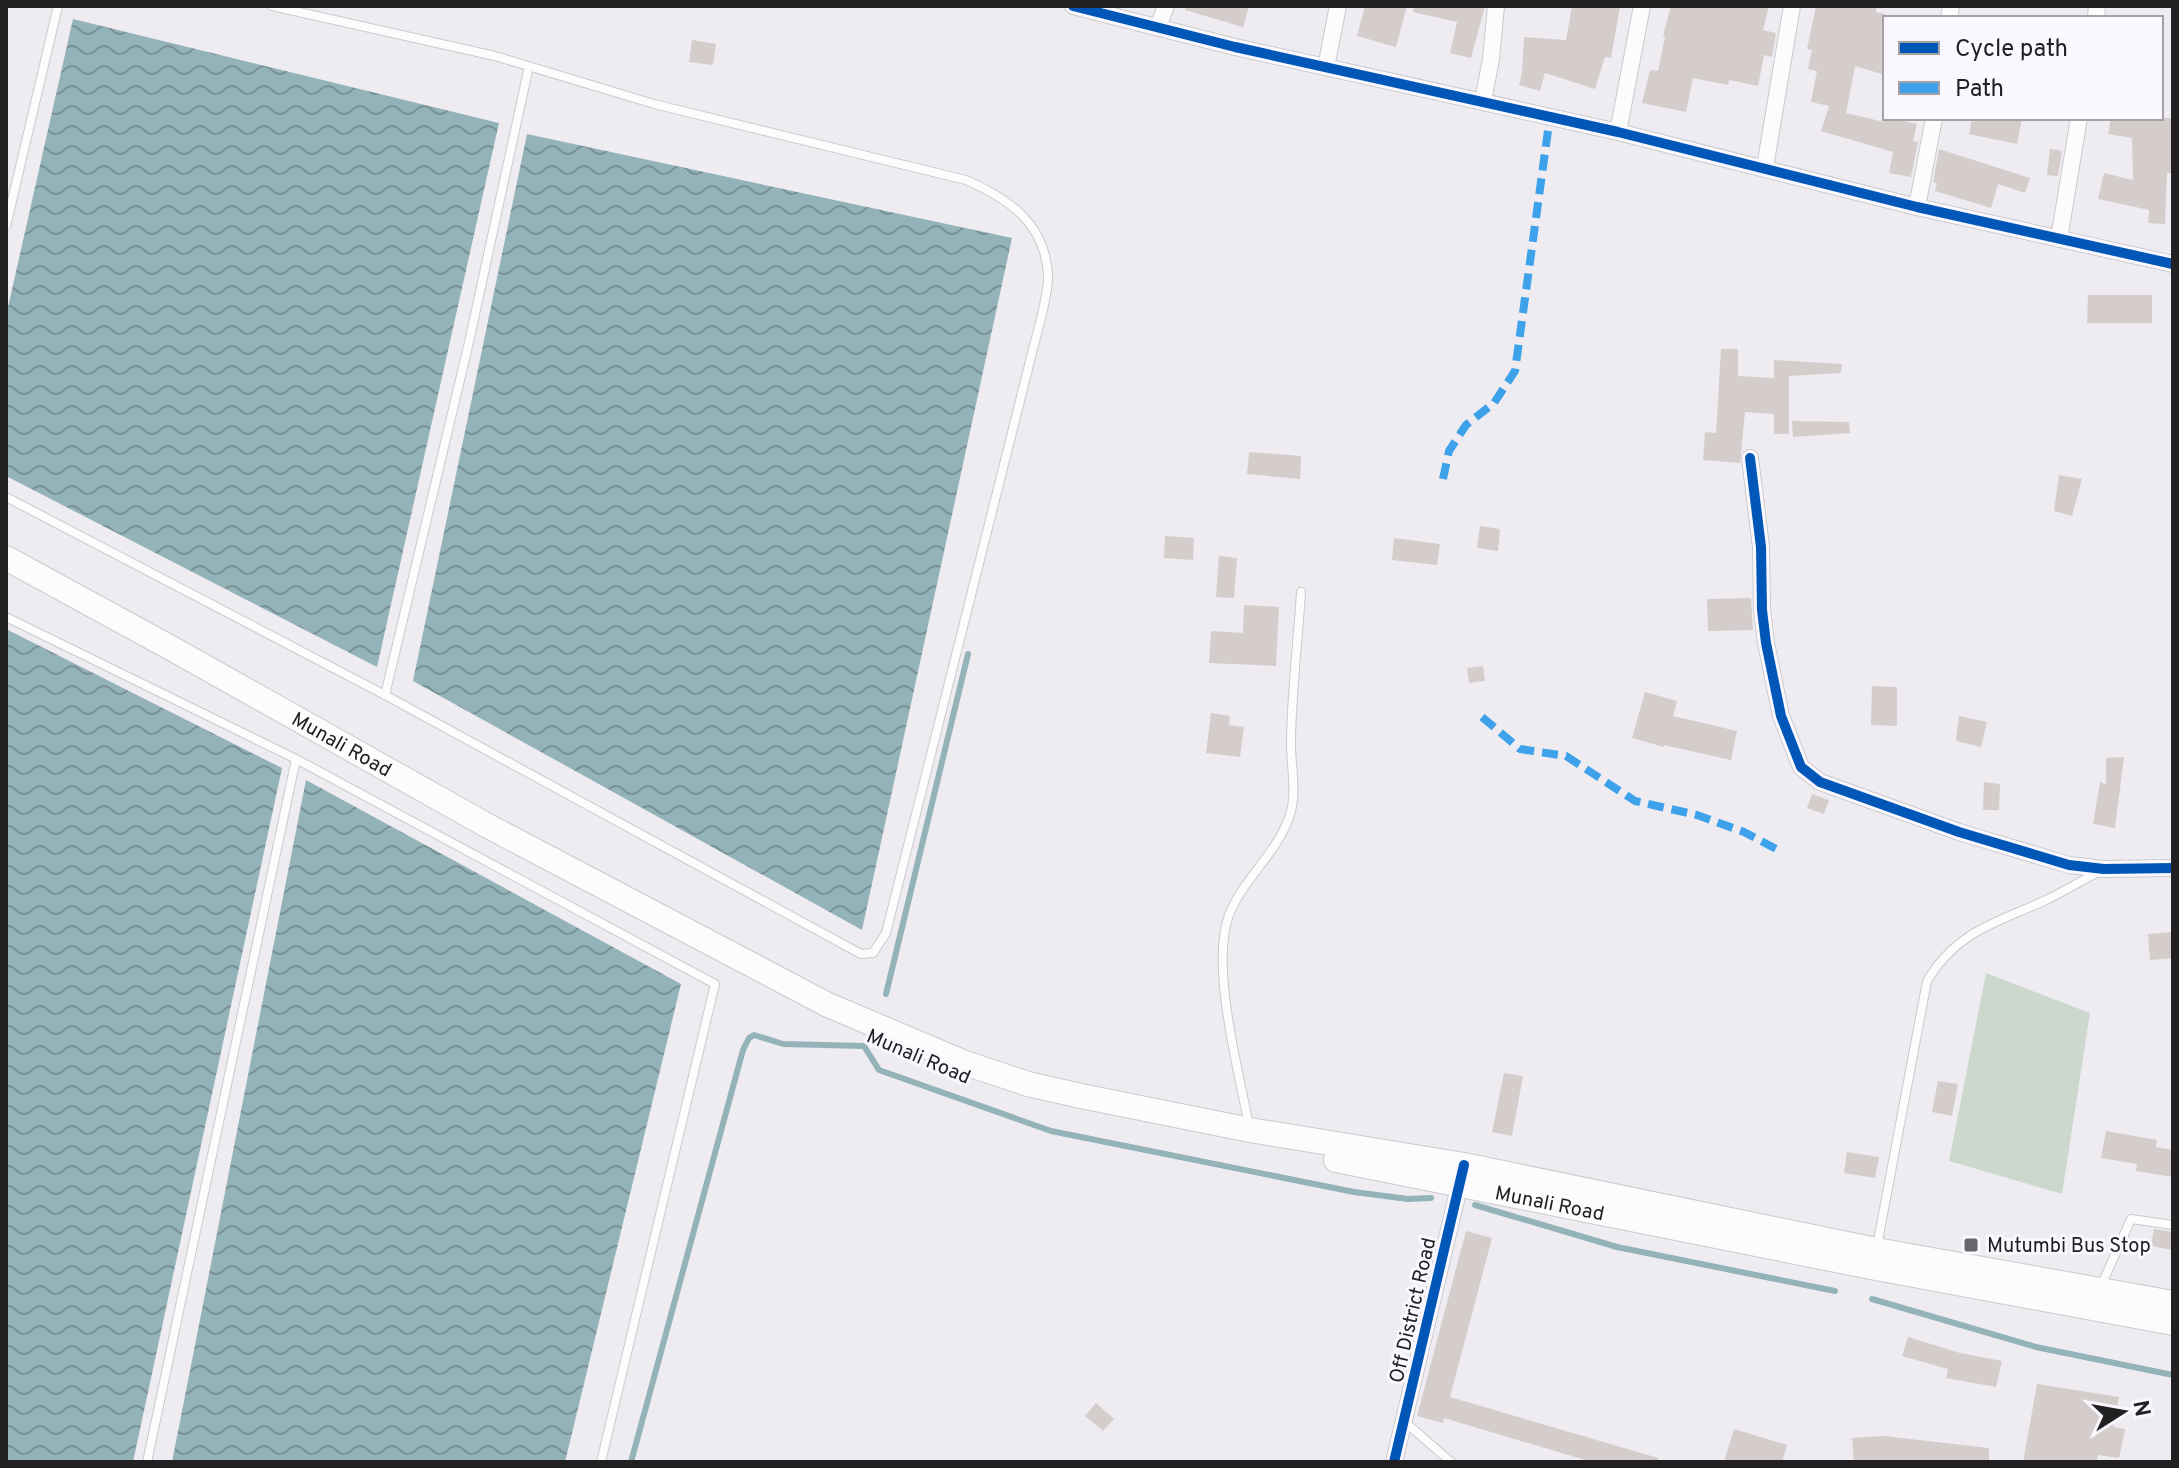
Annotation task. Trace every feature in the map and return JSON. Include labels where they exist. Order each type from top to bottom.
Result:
[{"type":"main road","name":"Munali Road","points":[[6,558],[488,826],[848,1016],[965,1063],[1028,1084],[2173,1323]]},
{"type":"main road","name":"Munali Road","points":[[848,1016],[860,1032],[961,1075],[1024,1097],[1462,1175]]},
{"type":"main road","name":"Munali Road","points":[[1874,1259],[2173,1303]]},
{"type":"street","points":[[1073,6],[1765,167],[1917,207],[2173,264]]},
{"type":"street","points":[[1158,27],[1166,6]]},
{"type":"street","points":[[1326,67],[1338,6]]},
{"type":"street","points":[[1483,101],[1496,6]]},
{"type":"street","points":[[1618,132],[1642,6]]},
{"type":"street","points":[[1765,167],[1792,6]]},
{"type":"street","points":[[1917,207],[1934,120]]},
{"type":"street","points":[[2059,239],[2079,120]]},
{"type":"street","points":[[1750,458],[1761,547],[1766,643],[1781,716],[1801,767],[1820,782],[1959,832],[2069,865],[2104,869],[2173,868]]},
{"type":"street","name":"Off District Road","points":[[1394,1462],[1462,1175]]},
{"type":"lane","points":[[6,226],[58,6]]},
{"type":"lane","points":[[6,497],[385,695],[861,954],[873,953],[886,933],[1048,279],[1042,249],[1025,215],[996,192],[966,180],[654,104],[495,56],[272,6]]},
{"type":"lane","points":[[385,695],[469,342],[529,66]]},
{"type":"lane","points":[[1250,1130],[1230,1030],[1221,955],[1228,917],[1239,895],[1282,832],[1292,810],[1291,738],[1301,592]]},
{"type":"lane","points":[[6,617],[296,759],[715,984],[601,1462]]},
{"type":"lane","points":[[147,1462],[296,759]]},
{"type":"lane","points":[[1874,1259],[1927,981],[1937,964],[1949,950],[1974,931],[2047,900],[2104,869]]},
{"type":"lane","points":[[2099,1290],[2131,1219],[2173,1225]]},
{"type":"lane","points":[[1404,1421],[1451,1462]]},
{"type":"shaded area","points":[[1986,973],[2090,1013],[2062,1194],[1949,1161]]},
{"type":"water","points":[[73,19],[499,123],[377,667],[6,476],[6,316]]},
{"type":"water","points":[[527,134],[1012,238],[862,930],[413,681]]},
{"type":"water","points":[[6,629],[282,768],[133,1462],[6,1462]]},
{"type":"water","points":[[306,780],[681,984],[565,1462],[172,1462]]},
{"type":"building","points":[[1186,6],[1249,6],[1243,27],[1185,10]]},
{"type":"building","points":[[1365,6],[1407,6],[1396,47],[1357,36]]},
{"type":"building","points":[[1414,6],[1485,6],[1471,58],[1450,53],[1457,22],[1413,12]]},
{"type":"building","points":[[1572,6],[1620,6],[1611,58],[1605,57],[1595,89],[1545,73],[1540,91],[1519,85],[1524,37],[1566,40]]},
{"type":"building","points":[[1671,6],[1769,6],[1763,30],[1776,33],[1772,57],[1764,55],[1758,86],[1729,80],[1728,85],[1693,78],[1686,112],[1642,103],[1650,70],[1658,71]]},
{"type":"building","points":[[1816,6],[1877,6],[1876,12],[1885,14],[1883,74],[1855,66],[1846,113],[1884,122],[1898,120],[1917,124],[1913,141],[1918,142],[1911,177],[1889,173],[1893,152],[1821,131],[1829,106],[1811,102],[1817,71],[1808,69],[1812,50],[1807,49]]},
{"type":"building","points":[[692,40],[716,44],[713,65],[689,62]]},
{"type":"building","points":[[2173,118],[2173,173],[2167,173],[2165,224],[2148,223],[2149,210],[2098,199],[2104,173],[2133,180],[2132,138],[2108,134],[2111,120]]},
{"type":"building","points":[[1972,120],[2022,120],[2017,144],[1969,134]]},
{"type":"building","points":[[1939,149],[2030,178],[2025,193],[1998,184],[1991,208],[1935,191],[1937,183],[1933,182]]},
{"type":"building","points":[[2050,149],[2062,151],[2058,176],[2047,175]]},
{"type":"building","points":[[2088,295],[2152,295],[2152,323],[2087,323]]},
{"type":"building","points":[[1721,349],[1738,349],[1738,376],[1774,378],[1774,360],[1842,364],[1841,373],[1789,376],[1789,434],[1774,434],[1774,414],[1745,412],[1740,463],[1703,460],[1705,432],[1716,433]]},
{"type":"building","points":[[1792,421],[1849,422],[1850,433],[1793,437]]},
{"type":"building","points":[[1249,452],[1301,456],[1300,479],[1247,474]]},
{"type":"building","points":[[2059,475],[2082,479],[2072,516],[2054,511]]},
{"type":"building","points":[[1480,526],[1500,529],[1498,551],[1477,548]]},
{"type":"building","points":[[1165,536],[1194,538],[1193,560],[1164,558]]},
{"type":"building","points":[[1394,538],[1440,544],[1437,565],[1392,560]]},
{"type":"building","points":[[1219,556],[1237,558],[1234,598],[1216,597]]},
{"type":"building","points":[[1751,598],[1753,630],[1708,631],[1707,599]]},
{"type":"building","points":[[1244,605],[1279,607],[1276,666],[1209,663],[1211,631],[1243,633]]},
{"type":"building","points":[[1483,666],[1485,681],[1469,683],[1467,668]]},
{"type":"building","points":[[1872,686],[1897,687],[1897,726],[1871,725]]},
{"type":"building","points":[[1645,692],[1677,701],[1673,716],[1737,731],[1731,760],[1632,738]]},
{"type":"building","points":[[1211,713],[1230,716],[1229,725],[1244,727],[1240,757],[1206,753]]},
{"type":"building","points":[[1959,716],[1987,722],[1981,747],[1956,741]]},
{"type":"building","points":[[2124,757],[2115,828],[2093,824],[2100,782],[2106,784],[2106,758]]},
{"type":"building","points":[[1984,782],[2000,784],[1999,810],[1983,810]]},
{"type":"building","points":[[1812,794],[1829,800],[1824,814],[1807,808]]},
{"type":"building","points":[[2171,932],[2173,958],[2150,960],[2148,934]]},
{"type":"building","points":[[1504,1073],[1523,1076],[1512,1136],[1492,1132]]},
{"type":"building","points":[[1938,1081],[1958,1084],[1952,1116],[1932,1112]]},
{"type":"building","points":[[2106,1131],[2157,1140],[2156,1147],[2173,1150],[2173,1177],[2136,1171],[2137,1164],[2101,1158]]},
{"type":"building","points":[[1847,1152],[1879,1157],[1875,1178],[1844,1173]]},
{"type":"building","points":[[2154,1229],[2173,1232],[2173,1250],[2151,1246]]},
{"type":"building","points":[[1466,1231],[1492,1238],[1450,1397],[1658,1458],[1657,1462],[1592,1462],[1444,1418],[1443,1423],[1417,1416]]},
{"type":"building","points":[[1908,1337],[1960,1353],[2002,1361],[1996,1387],[1946,1378],[1948,1369],[1902,1356]]},
{"type":"building","points":[[2037,1384],[2119,1397],[2113,1427],[2125,1429],[2119,1458],[2098,1455],[2096,1462],[2023,1462]]},
{"type":"building","points":[[1096,1403],[1114,1419],[1103,1431],[1085,1416]]},
{"type":"building","points":[[1734,1429],[1787,1445],[1782,1462],[1724,1462]]},
{"type":"building","points":[[1884,1436],[1989,1448],[1989,1462],[1854,1462],[1852,1438]]},
{"type":"waterway","points":[[886,994],[968,654]]},
{"type":"waterway","points":[[631,1462],[743,1050],[754,1035],[783,1044],[864,1046],[879,1070],[1051,1131],[1354,1192],[1408,1199],[1431,1198]]},
{"type":"waterway","points":[[1475,1205],[1617,1247],[1835,1291]]},
{"type":"waterway","points":[[1872,1299],[2036,1347],[2173,1375]]},
{"type":"marked path","points":[[1443,479],[1449,451],[1466,425],[1494,403],[1515,371],[1550,116]]},
{"type":"marked path","points":[[1482,717],[1520,749],[1566,756],[1635,801],[1697,815],[1744,832],[1778,850]]},
{"type":"cycle path","points":[[1073,6],[1235,47],[1618,132],[1917,207],[2173,264]]},
{"type":"cycle path","points":[[1750,458],[1761,547],[1766,643],[1781,716],[1801,767],[1820,782],[1959,832],[2069,865],[2104,869],[2173,868]]},
{"type":"cycle path","points":[[1394,1462],[1464,1165]]},
{"type":"place","name":"Mutumbi Bus Stop","points":[[1971,1245]]}]
